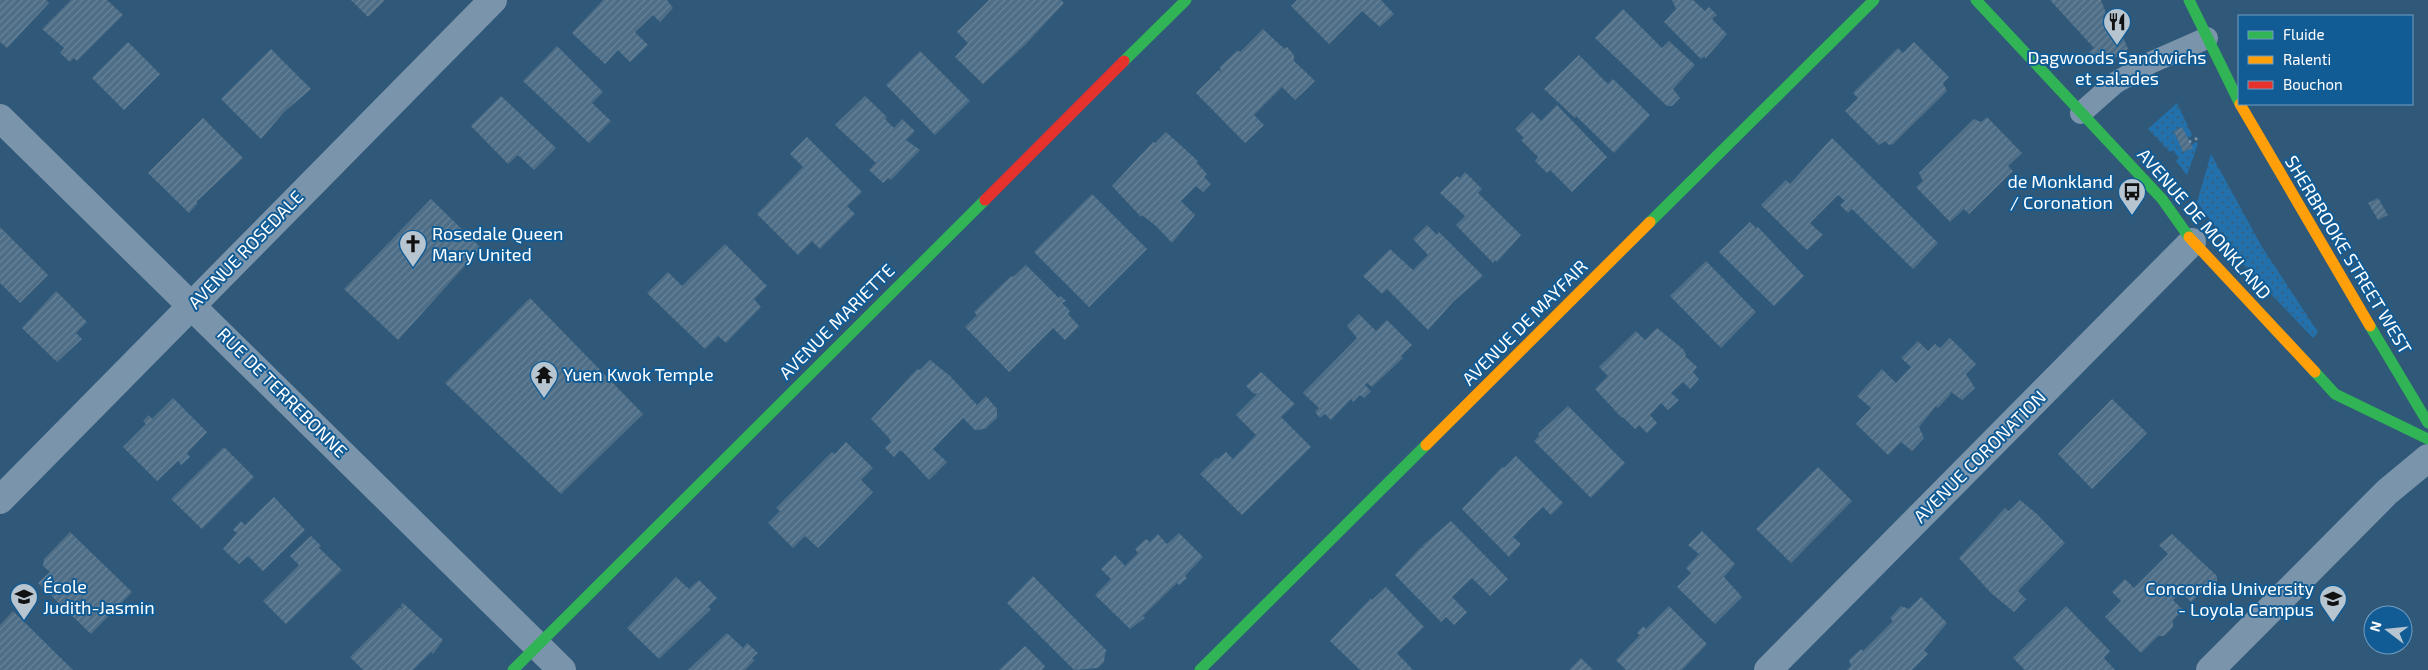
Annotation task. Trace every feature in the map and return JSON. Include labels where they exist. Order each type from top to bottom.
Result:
[{"type":"street","name":"AVENUE ROSEDALE","points":[[0,500],[493,0]]},
{"type":"street","name":"AVENUE MARIETTE","points":[[513,670],[1186,0]]},
{"type":"street","name":"AVENUE DE MAYFAIR","points":[[1200,670],[1874,0]]},
{"type":"street","name":"AVENUE DE MONKLAND","points":[[1976,0],[2162,200],[2192,242],[2335,394],[2428,439]]},
{"type":"street","name":"SHERBROOKE STREET WEST","points":[[2189,0],[2238,99]]},
{"type":"street","name":"SHERBROOKE STREET WEST","points":[[2241,105],[2299,208],[2428,423]]},
{"type":"street","name":"RUE DE TERREBONNE","points":[[0,118],[193,305],[562,670]]},
{"type":"street","name":"AVENUE CORONATION","points":[[1768,670],[2192,242]]},
{"type":"street","points":[[2210,670],[2387,492],[2428,458]]},
{"type":"lane","points":[[2081,113],[2115,83],[2150,64],[2207,38]]},
{"type":"path","points":[[2189,142],[2198,138]]},
{"type":"shaded area","points":[[2177,103],[2192,135],[2188,139],[2182,127],[2174,131],[2183,152],[2192,148],[2191,145],[2196,142],[2198,144],[2187,175],[2176,161],[2179,158],[2173,150],[2170,152],[2148,129]]},
{"type":"shaded area","points":[[2211,154],[2262,247],[2318,332],[2313,338],[2247,269],[2197,202]]},
{"type":"building","points":[[0,0],[46,0],[49,3],[7,48],[0,42]]},
{"type":"building","points":[[71,0],[107,0],[123,15],[77,61],[74,58],[70,62],[60,53],[64,48],[42,29]]},
{"type":"building","points":[[351,0],[385,0],[368,17]]},
{"type":"building","points":[[603,0],[667,0],[673,8],[660,22],[653,15],[635,32],[648,45],[630,62],[618,50],[605,64],[572,33]]},
{"type":"building","points":[[989,0],[1061,0],[1064,3],[1025,45],[983,84],[955,57],[968,43],[957,32]]},
{"type":"building","points":[[1297,0],[1381,0],[1394,14],[1380,27],[1362,11],[1329,44],[1291,6]]},
{"type":"building","points":[[1672,0],[1693,0],[1705,11],[1709,7],[1717,15],[1712,19],[1727,34],[1705,59],[1705,56],[1701,59],[1664,22],[1676,9]]},
{"type":"building","points":[[2050,0],[2101,0],[2107,16],[2113,13],[2128,49],[2103,66],[2089,52],[2094,48]]},
{"type":"building","points":[[1623,9],[1662,48],[1669,41],[1695,65],[1673,89],[1680,98],[1672,106],[1667,106],[1595,38]]},
{"type":"building","points":[[1263,29],[1285,49],[1287,47],[1294,55],[1294,61],[1315,81],[1295,100],[1282,87],[1254,115],[1264,125],[1245,143],[1196,93],[1219,70],[1221,73],[1220,67],[1237,51],[1242,52]]},
{"type":"building","points":[[128,42],[160,74],[124,110],[92,78]]},
{"type":"building","points":[[1914,42],[1949,77],[1943,83],[1947,91],[1893,144],[1889,145],[1885,141],[1879,145],[1845,111],[1858,98],[1853,93],[1898,48],[1903,53]]},
{"type":"building","points":[[557,46],[603,92],[592,103],[611,121],[589,143],[523,81]]},
{"type":"building","points":[[271,49],[311,89],[284,112],[261,139],[221,99]]},
{"type":"building","points":[[920,51],[970,101],[935,135],[886,85]]},
{"type":"building","points":[[1579,55],[1608,84],[1613,79],[1650,115],[1614,153],[1576,116],[1575,118],[1544,89]]},
{"type":"building","points":[[501,96],[556,148],[534,170],[518,155],[508,164],[471,126]]},
{"type":"building","points":[[865,96],[887,117],[885,119],[894,128],[902,119],[915,131],[906,140],[920,150],[891,180],[888,178],[883,183],[869,170],[876,163],[835,125]]},
{"type":"building","points":[[1557,105],[1607,157],[1572,192],[1550,170],[1547,173],[1535,161],[1538,157],[1521,140],[1524,138],[1515,129],[1532,112],[1541,121]]},
{"type":"building","points":[[1987,117],[2022,153],[2008,166],[2013,171],[1969,214],[1964,209],[1950,222],[1916,187],[1923,181],[1919,173],[1974,119],[1981,122]]},
{"type":"building","points":[[203,118],[243,158],[196,202],[198,203],[189,213],[148,173]]},
{"type":"building","points":[[2182,127],[2193,148],[2183,152],[2174,131]]},
{"type":"building","points":[[1166,132],[1198,161],[1196,162],[1207,174],[1204,177],[1211,184],[1203,192],[1196,186],[1181,201],[1195,215],[1172,243],[1156,226],[1142,215],[1141,217],[1112,186],[1153,142],[1155,143]]},
{"type":"building","points":[[807,137],[862,192],[847,206],[855,214],[820,249],[812,241],[798,255],[757,214],[803,167],[790,154]]},
{"type":"building","points":[[1832,138],[1938,243],[1913,269],[1852,209],[1848,213],[1840,205],[1845,201],[1838,195],[1810,223],[1823,235],[1807,250],[1761,205],[1786,180],[1790,184]]},
{"type":"building","points":[[1465,172],[1482,189],[1478,193],[1521,235],[1497,262],[1495,260],[1493,263],[1456,225],[1465,216],[1440,193],[1457,176],[1460,178]]},
{"type":"building","points":[[1092,194],[1147,249],[1089,307],[1034,252]]},
{"type":"building","points":[[2378,198],[2388,215],[2378,220],[2368,203]]},
{"type":"building","name":"Rosedale Queen Mary United","points":[[431,199],[481,248],[398,340],[344,289]]},
{"type":"building","points":[[1750,222],[1756,228],[1758,227],[1804,276],[1774,306],[1719,252]]},
{"type":"building","points":[[1427,225],[1437,235],[1439,232],[1483,276],[1454,301],[1428,330],[1387,289],[1382,294],[1363,276],[1390,249],[1413,270],[1428,255],[1413,239]]},
{"type":"building","points":[[0,227],[48,275],[20,303],[0,283]]},
{"type":"building","points":[[725,244],[767,286],[754,299],[761,307],[726,343],[718,336],[705,349],[647,293],[668,272],[682,286]]},
{"type":"building","points":[[1706,261],[1756,312],[1721,348],[1670,296]]},
{"type":"building","points":[[1026,265],[1059,298],[1061,296],[1066,301],[1062,303],[1070,311],[1068,314],[1079,326],[1065,340],[1053,328],[1009,372],[965,327],[977,315],[974,312],[1011,276],[1013,277]]},
{"type":"building","points":[[56,291],[87,322],[76,333],[82,339],[57,362],[22,328]]},
{"type":"building","name":"Yuen Kwok Temple","points":[[530,298],[643,414],[561,494],[445,383]]},
{"type":"building","points":[[1359,314],[1376,331],[1387,320],[1412,345],[1401,356],[1403,358],[1372,387],[1367,383],[1365,385],[1371,391],[1364,398],[1360,395],[1353,402],[1351,399],[1331,420],[1325,414],[1320,418],[1315,412],[1319,408],[1303,393],[1357,338],[1347,326]]},
{"type":"building","points":[[1657,328],[1683,349],[1686,354],[1685,356],[1697,367],[1693,372],[1699,379],[1690,389],[1683,382],[1671,393],[1679,400],[1668,410],[1661,403],[1650,415],[1657,423],[1647,433],[1639,425],[1635,429],[1622,418],[1595,389],[1608,376],[1599,367],[1636,331],[1645,340]]},
{"type":"building","points":[[1950,338],[1976,364],[1966,374],[1975,388],[1962,400],[1951,392],[1938,408],[1936,406],[1919,427],[1924,438],[1912,451],[1901,442],[1888,455],[1856,424],[1871,408],[1857,396],[1882,369],[1896,383],[1911,367],[1901,358],[1918,341],[1928,351],[1935,344],[1940,348]]},
{"type":"building","points":[[930,360],[950,376],[977,405],[986,396],[997,409],[997,418],[985,429],[975,430],[963,418],[933,449],[947,462],[929,480],[900,450],[894,457],[885,448],[891,442],[871,419],[917,369],[920,370]]},
{"type":"building","points":[[1261,372],[1295,404],[1281,417],[1311,447],[1242,515],[1200,474],[1216,458],[1218,459],[1226,452],[1233,459],[1256,435],[1236,415],[1258,393],[1254,394],[1246,386]]},
{"type":"building","points":[[173,398],[207,432],[187,453],[190,457],[181,465],[178,461],[157,481],[123,447],[146,424],[143,421],[149,415],[152,419]]},
{"type":"building","points":[[2112,399],[2147,433],[2092,489],[2058,454]]},
{"type":"building","points":[[1568,406],[1625,463],[1591,498],[1534,441],[1539,436],[1538,434]]},
{"type":"building","points":[[846,442],[873,468],[861,480],[873,492],[818,548],[805,536],[793,548],[768,523],[780,511],[776,508],[832,452],[835,454]]},
{"type":"building","points":[[224,447],[254,477],[202,529],[171,499]]},
{"type":"building","points":[[1516,456],[1563,503],[1551,515],[1543,507],[1528,521],[1513,537],[1521,544],[1509,557],[1462,509],[1502,467],[1504,468]]},
{"type":"building","points":[[1818,467],[1852,501],[1791,563],[1756,529]]},
{"type":"building","points":[[274,497],[305,530],[263,571],[248,556],[239,564],[223,549],[237,533],[233,530],[241,521],[245,525]]},
{"type":"building","points":[[2020,500],[2037,514],[2065,543],[2018,591],[2026,599],[2014,612],[1991,593],[1959,558],[2005,508],[2009,511]]},
{"type":"building","points":[[1451,521],[1508,579],[1490,596],[1472,578],[1452,597],[1467,612],[1454,625],[1446,617],[1441,622],[1395,575],[1421,547],[1424,548],[1422,546]]},
{"type":"building","points":[[1702,531],[1735,564],[1724,577],[1742,597],[1715,624],[1677,587],[1691,573],[1686,568],[1699,554],[1688,545]]},
{"type":"building","points":[[70,532],[132,592],[91,634],[38,583],[50,572],[43,566],[44,559]]},
{"type":"building","points":[[1179,533],[1203,557],[1185,576],[1187,578],[1179,585],[1177,583],[1143,616],[1145,618],[1130,629],[1095,595],[1111,579],[1101,569],[1115,555],[1125,566],[1138,553],[1135,549],[1146,539],[1150,542],[1158,534],[1167,544]]},
{"type":"building","points":[[2172,534],[2217,576],[2217,584],[2208,593],[2202,592],[2191,602],[2181,592],[2173,600],[2183,610],[2173,620],[2173,627],[2164,636],[2158,636],[2141,653],[2105,617],[2121,601],[2112,592],[2125,579],[2134,588],[2168,554],[2159,545]]},
{"type":"building","points":[[311,536],[321,546],[319,548],[342,570],[286,624],[263,601],[299,565],[290,556]]},
{"type":"building","points":[[1033,576],[1107,651],[1104,662],[1098,668],[1074,670],[1007,603]]},
{"type":"building","points":[[676,577],[689,589],[699,580],[717,598],[708,607],[711,609],[659,659],[627,628]]},
{"type":"building","points":[[1386,587],[1424,627],[1397,653],[1413,670],[1360,670],[1330,641],[1371,598],[1372,600]]},
{"type":"building","points":[[1921,597],[1947,623],[1924,650],[1928,654],[1912,670],[1847,670],[1851,666],[1849,660],[1861,649],[1863,651],[1893,621],[1890,618],[1901,606],[1909,609]]},
{"type":"building","points":[[403,603],[443,640],[433,654],[431,652],[413,670],[363,670],[350,657],[400,607],[403,610],[401,605]]},
{"type":"building","points":[[1669,606],[1707,644],[1682,670],[1626,670],[1616,660],[1640,635],[1637,633],[1643,626],[1646,629]]},
{"type":"building","points":[[2066,606],[2110,651],[2104,658],[2115,670],[2025,670],[2013,658]]},
{"type":"building","points":[[13,611],[73,670],[0,670],[0,625]]},
{"type":"building","points":[[727,633],[743,648],[747,643],[758,653],[752,658],[755,660],[745,670],[688,670]]},
{"type":"building","points":[[1025,646],[1045,666],[1042,670],[999,670]]},
{"type":"building","points":[[1581,658],[1593,670],[1569,670]]},
{"type":"traffic: fast","points":[[1124,61],[1186,0]]},
{"type":"traffic: fast","points":[[1650,222],[1874,0]]},
{"type":"traffic: fast","points":[[1976,0],[2162,199],[2189,237]]},
{"type":"traffic: fast","points":[[2189,0],[2238,100]]},
{"type":"traffic: fast","points":[[513,670],[985,200]]},
{"type":"traffic: fast","points":[[2370,326],[2428,423]]},
{"type":"traffic: fast","points":[[2315,372],[2335,394],[2428,439]]},
{"type":"traffic: fast","points":[[1200,670],[1426,445]]},
{"type":"traffic: slow","points":[[2241,105],[2370,326]]},
{"type":"traffic: slow","points":[[1426,445],[1650,222]]},
{"type":"traffic: slow","points":[[2189,237],[2315,372]]},
{"type":"traffic: jam","points":[[985,200],[1124,61]]},
{"type":"place","name":"Dagwoods Sandwichs et salades","points":[[2117,46]]},
{"type":"place","name":"de Monkland / Coronation","points":[[2132,216]]},
{"type":"place","name":"Rosedale Queen Mary United","points":[[413,268]]},
{"type":"place","name":"Yuen Kwok Temple","points":[[544,399]]},
{"type":"place","name":"École Judith-Jasmin","points":[[24,621]]},
{"type":"place","name":"Concordia University - Loyola Campus","points":[[2333,623]]}]
